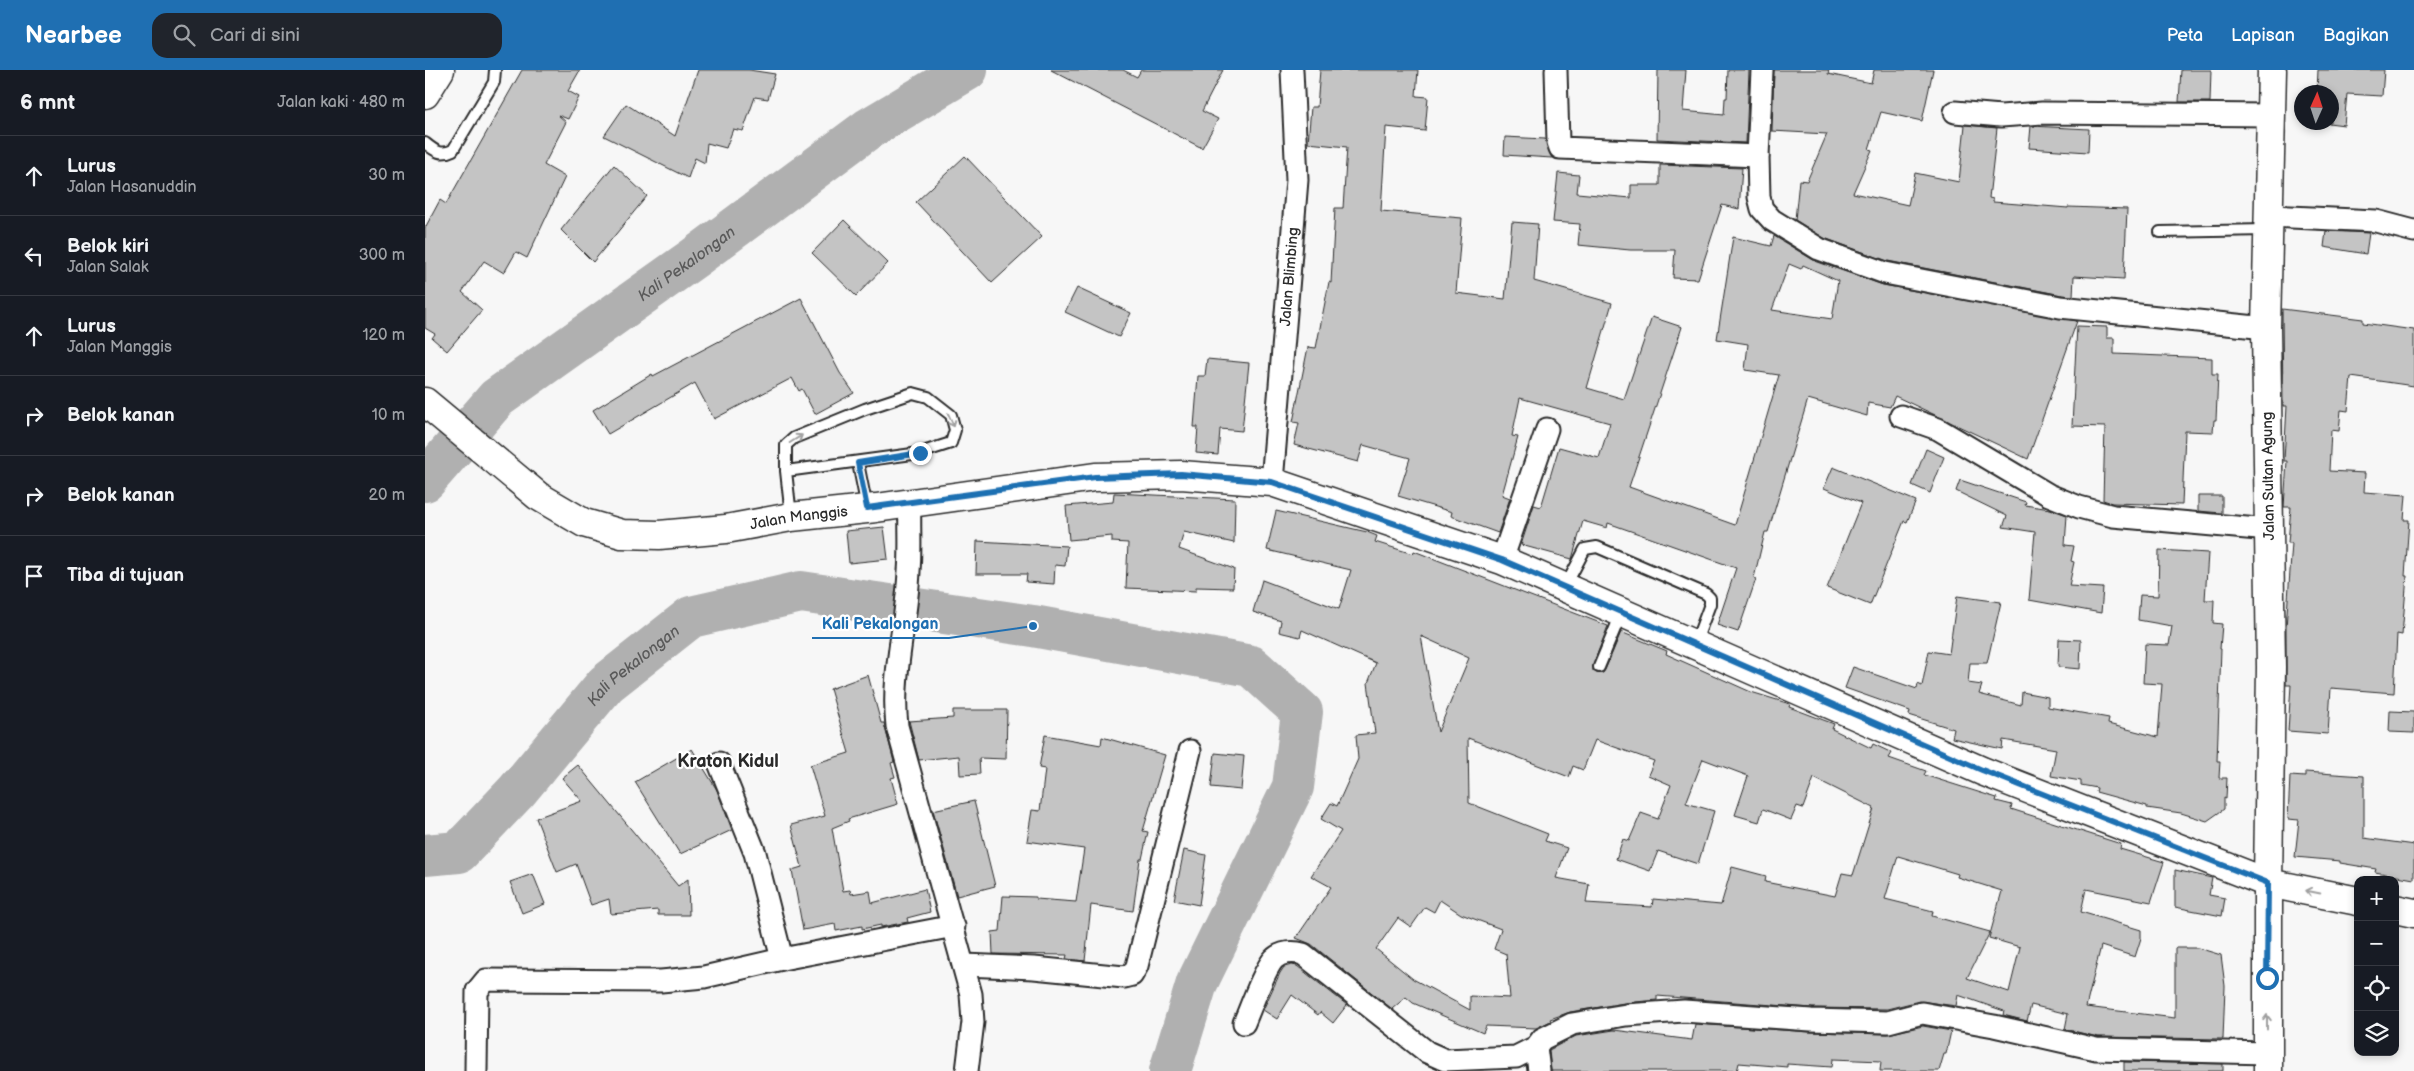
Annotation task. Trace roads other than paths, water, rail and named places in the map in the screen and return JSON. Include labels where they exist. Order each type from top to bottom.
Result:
[{"type":"main road","points":[[425,94],[440,70]]},
{"type":"main road","name":"Jalan Sultan Agung","points":[[2267,1062],[2271,667],[2266,328],[2270,223],[2272,70]]},
{"type":"main road","name":"Jalan Manggis","points":[[425,402],[538,496],[585,523],[622,534],[659,535],[710,531],[791,517],[1095,477],[1181,474],[1272,482],[1502,560],[1982,770],[2268,883],[2354,900]]},
{"type":"main road","points":[[2399,910],[2414,913]]},
{"type":"street","name":"Jalan Blimbing","points":[[1272,482],[1297,180],[1292,70]]},
{"type":"street","points":[[1556,70],[1558,142],[1560,148],[1758,156]]},
{"type":"street","points":[[1762,70],[1758,156],[1759,197],[1762,209],[1772,220],[1819,249],[1885,273],[2060,306],[2266,328]]},
{"type":"street","points":[[1955,112],[2001,116],[2042,114],[2270,115]]},
{"type":"street","points":[[2270,223],[2376,221],[2414,230]]},
{"type":"street","points":[[1901,416],[1937,430],[2049,494],[2079,507],[2113,516],[2269,530]]},
{"type":"street","points":[[1502,560],[1547,429]]},
{"type":"street","points":[[910,502],[909,570],[900,646],[897,726],[965,965],[971,994],[973,1022],[967,1071]]},
{"type":"street","points":[[965,965],[1044,969],[1124,977],[1132,975],[1137,966],[1190,751]]},
{"type":"street","points":[[719,763],[755,853],[782,959]]},
{"type":"street","points":[[476,1071],[477,991],[487,980],[661,981],[704,977],[782,959],[954,926]]},
{"type":"street","points":[[1244,1023],[1271,962],[1281,955],[1295,952],[1303,954],[1427,1052],[1445,1060],[1516,1057],[1536,1047],[1542,1039],[1572,1024],[1626,1015],[1684,1011],[1811,1020],[1888,1022],[1922,1013],[2095,1049],[2267,1062]]},
{"type":"street","points":[[1536,1047],[1539,1071]]},
{"type":"lane","points":[[425,143],[437,153],[446,154],[453,150],[494,82],[495,70]]},
{"type":"lane","points":[[2160,232],[2270,223]]},
{"type":"lane","points":[[786,471],[858,463],[920,453],[951,443],[955,430],[951,415],[928,397],[913,393],[865,409],[794,438],[786,445],[786,471],[791,517]]},
{"type":"lane","points":[[858,463],[867,508]]},
{"type":"lane","points":[[1564,588],[1585,549],[1597,547],[1706,594],[1710,598],[1710,604],[1695,645]]},
{"type":"lane","points":[[1599,666],[1621,613]]},
{"type":"waterway","name":"Kali Pekalongan","points":[[425,481],[497,398],[694,258],[868,129],[967,70]]},
{"type":"waterway","name":"Kali Pekalongan","points":[[425,855],[459,852],[517,791],[606,684],[691,617],[801,592],[1033,626],[1251,666],[1302,712],[1293,787],[1197,983],[1170,1071]]},
{"type":"place","name":"Kali Pekalongan","points":[[1033,626]]},
{"type":"district","name":"Kraton Kidul","points":[[728,761]]}]
